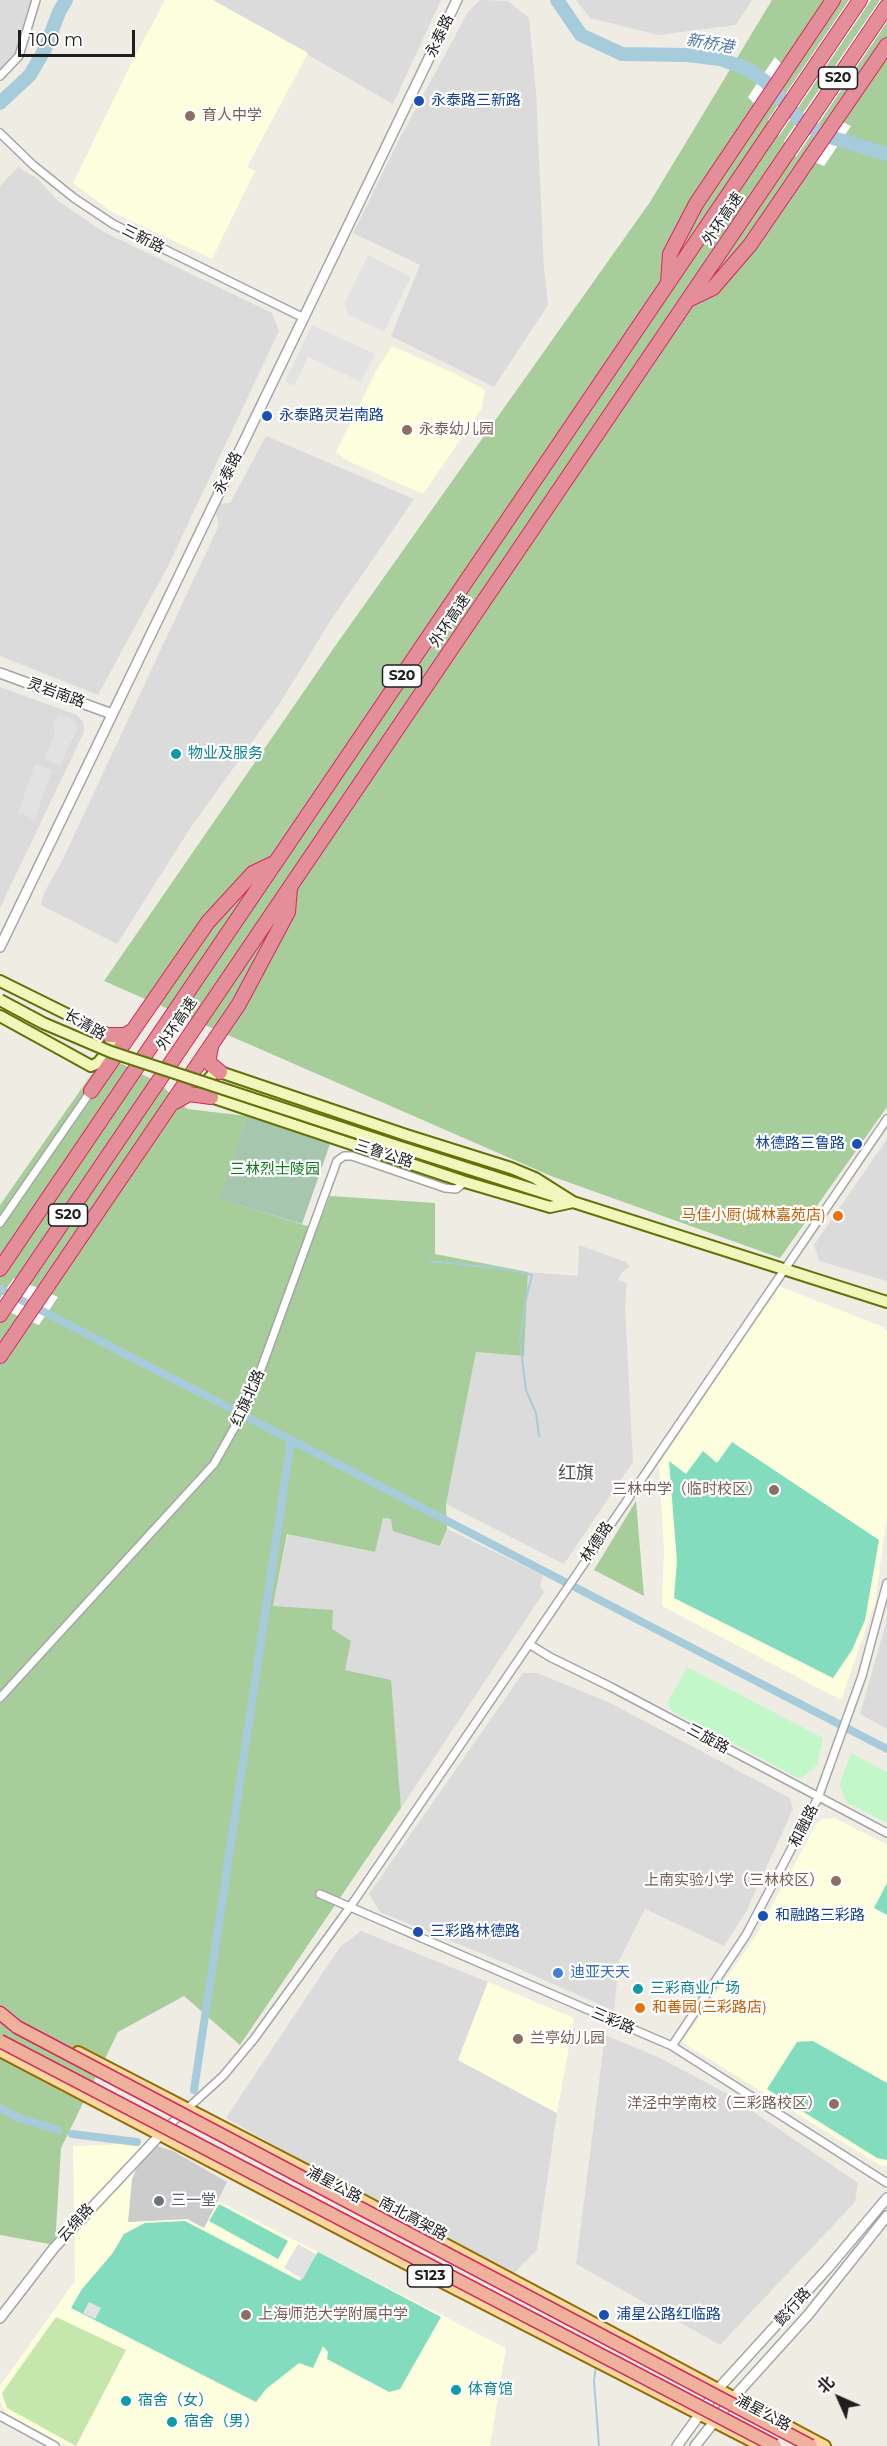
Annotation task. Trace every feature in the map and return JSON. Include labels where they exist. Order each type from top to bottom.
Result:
[{"type":"highway","points":[[668,284],[670,254],[682,228],[709,183],[833,0]]},
{"type":"highway","name":"外环高速","points":[[0,1269],[860,0]]},
{"type":"highway","name":"外环高速","points":[[2,1312],[887,6]]},
{"type":"highway","points":[[688,300],[713,288],[767,223],[887,45]]},
{"type":"highway","points":[[91,1091],[208,922],[253,873],[276,862]]},
{"type":"highway","points":[[0,1356],[46,1292],[213,1044],[248,988],[288,912],[290,887]]},
{"type":"highway","points":[[109,1035],[124,1035],[132,1031]]},
{"type":"highway","points":[[213,1044],[208,1054],[208,1062],[220,1072]]},
{"type":"highway","points":[[171,1106],[189,1094],[211,1097]]},
{"type":"highway","points":[[0,2013],[17,2027]]},
{"type":"highway","name":"南北高架路","points":[[0,2018],[812,2446]]},
{"type":"highway","points":[[0,2041],[775,2446]]},
{"type":"main road","name":"长清路","points":[[0,981],[109,1035],[111,1042],[106,1053],[98,1063],[91,1066]]},
{"type":"main road","name":"三鲁公路","points":[[0,1000],[43,1023],[111,1052],[887,1302]]},
{"type":"main road","points":[[0,1016],[91,1066],[95,1079],[91,1091]]},
{"type":"main road","name":"三鲁公路","points":[[220,1072],[511,1168],[535,1178],[573,1202]]},
{"type":"main road","points":[[211,1097],[206,1082],[213,1074],[220,1072]]},
{"type":"main road","name":"三鲁公路","points":[[211,1097],[465,1182],[550,1207],[573,1202]]},
{"type":"main road","name":"浦星公路","points":[[0,2013],[598,2324],[825,2446]]},
{"type":"main road","name":"浦星公路","points":[[0,2051],[761,2446]]},
{"type":"street","points":[[0,76],[19,56],[36,0]]},
{"type":"street","name":"永泰路","points":[[0,948],[303,318],[412,98],[457,0]]},
{"type":"street","name":"三新路","points":[[0,133],[33,165],[74,198],[113,224],[303,318]]},
{"type":"street","name":"灵岩南路","points":[[0,673],[112,714]]},
{"type":"street","points":[[0,1223],[91,1091]]},
{"type":"street","name":"林德路","points":[[160,2135],[223,2076],[254,2038],[350,1907],[887,1119]]},
{"type":"street","name":"红旗北路","points":[[0,1698],[214,1464],[249,1402],[337,1161],[344,1156],[352,1156],[445,1188],[456,1189],[465,1182]]},
{"type":"street","name":"和融路","points":[[672,2046],[746,1935],[818,1797],[862,1676],[887,1583]]},
{"type":"street","name":"三旋路","points":[[529,1644],[887,1833]]},
{"type":"street","name":"三彩路","points":[[320,1894],[672,2046],[887,2183]]},
{"type":"street","name":"云绵路","points":[[0,2319],[54,2248],[160,2135]]},
{"type":"street","name":"懿行路","points":[[677,2446],[717,2389],[828,2268],[887,2198]]},
{"type":"street","name":"懿行路","points":[[695,2446],[733,2398],[808,2315],[887,2216]]},
{"type":"street","points":[[0,2416],[56,2446]]},
{"type":"shaded area","points":[[0,0],[32,0],[15,53],[0,70]]},
{"type":"shaded area","name":"育人中学","points":[[165,0],[213,0],[308,53],[247,167],[255,171],[212,259],[112,212],[73,183]]},
{"type":"shaded area","points":[[213,0],[441,0],[393,104]]},
{"type":"shaded area","points":[[480,0],[508,1],[529,18],[536,92],[544,268],[548,305],[494,387],[391,336],[420,265],[353,233],[398,142],[468,12]]},
{"type":"shaded area","points":[[576,0],[752,0],[736,25],[658,35],[590,18]]},
{"type":"shaded area","points":[[18,167],[38,179],[57,200],[102,231],[272,313],[279,331],[168,566],[98,695],[0,656],[0,186]]},
{"type":"shaded area","points":[[368,255],[411,277],[384,332],[349,315],[344,304]]},
{"type":"shaded area","points":[[312,325],[375,354],[361,382],[308,357],[294,386],[285,381]]},
{"type":"shaded area","name":"永泰幼儿园","points":[[392,346],[456,374],[485,390],[482,408],[423,494],[348,461],[336,452],[376,371]]},
{"type":"shaded area","points":[[266,436],[414,499],[331,620],[278,706],[191,827],[117,944],[41,905],[44,893],[62,861],[219,525],[213,504],[230,503]]},
{"type":"shaded area","points":[[0,687],[77,715],[83,722],[84,732],[0,908]]},
{"type":"shaded area","points":[[58,714],[75,721],[77,729],[60,766],[45,759],[55,733],[53,725]]},
{"type":"shaded area","points":[[35,764],[52,770],[35,819],[18,813]]},
{"type":"shaded area","points":[[887,1139],[887,1281],[819,1261],[814,1245]]},
{"type":"shaded area","points":[[579,1245],[626,1262],[630,1267],[622,1272],[618,1280],[627,1283],[625,1307],[633,1462],[564,1564],[446,1504],[476,1352],[524,1356],[528,1272],[578,1276]]},
{"type":"shaded area","name":"三林中学（临时校区）","points":[[779,1286],[883,1327],[887,1331],[887,1516],[875,1603],[841,1700],[662,1606],[664,1552],[659,1464]]},
{"type":"shaded area","points":[[383,1518],[391,1519],[441,1545],[447,1529],[543,1575],[540,1586],[544,1592],[401,1808],[390,1680],[345,1670],[273,1606],[288,1534],[374,1552]]},
{"type":"shaded area","points":[[887,1619],[887,1729],[860,1714]]},
{"type":"shaded area","points":[[523,1673],[537,1673],[608,1702],[790,1798],[793,1809],[746,1912],[724,1946],[645,1909],[619,1961],[614,2011],[517,1968],[380,1912],[369,1894]]},
{"type":"shaded area","name":"洋泾中学南校（三彩路校区）","points":[[835,1818],[887,1845],[887,2165],[881,2166],[682,2042],[755,1937],[816,1824],[823,1819]]},
{"type":"shaded area","points":[[361,1931],[488,1982],[458,2060],[557,2113],[537,2250],[513,2274],[381,2206],[226,2118],[340,1947]]},
{"type":"shaded area","name":"兰亭幼儿园","points":[[488,1982],[574,2018],[557,2113],[458,2060]]},
{"type":"shaded area","points":[[605,2035],[658,2057],[726,2093],[858,2183],[855,2202],[720,2345],[576,2264]]},
{"type":"shaded area","name":"上海师范大学附属中学","points":[[147,2143],[128,2222],[187,2219],[204,2228],[218,2201],[506,2348],[490,2446],[66,2446],[7,2416],[0,2401],[0,2386],[75,2281],[73,2146]]},
{"type":"shaded area","name":"三一堂","points":[[147,2143],[173,2151],[227,2182],[204,2228],[187,2219],[128,2222],[132,2179]]},
{"type":"shaded area","points":[[298,2244],[316,2254],[303,2279],[284,2268]]},
{"type":"shaded area","points":[[89,2302],[101,2308],[95,2319],[83,2313]]},
{"type":"green space","points":[[772,0],[887,0],[887,1107],[780,1258],[551,1176],[104,981],[338,642],[650,202]]},
{"type":"green space","points":[[105,1055],[159,1083],[187,1109],[247,1116],[220,1199],[317,1229],[330,1196],[435,1203],[435,1254],[528,1272],[524,1356],[476,1352],[446,1504],[447,1529],[440,1546],[393,1531],[391,1519],[383,1518],[375,1552],[287,1534],[273,1606],[333,1610],[332,1629],[351,1641],[345,1670],[391,1680],[401,1808],[240,2045],[184,1996],[118,2032],[61,2148],[55,2245],[0,2235],[0,1205]]},
{"type":"green space","name":"三林烈士陵园","points":[[247,1116],[330,1144],[302,1224],[219,1199]]},
{"type":"green space","points":[[732,1442],[879,1540],[865,1620],[852,1650],[833,1678],[674,1598],[677,1562],[669,1461],[686,1474],[703,1451],[717,1463]]},
{"type":"green space","points":[[636,1501],[644,1596],[594,1570]]},
{"type":"green space","points":[[687,1667],[823,1738],[817,1765],[800,1779],[673,1712],[667,1703]]},
{"type":"green space","points":[[851,1753],[887,1772],[887,1823],[847,1803],[839,1786]]},
{"type":"green space","points":[[887,1883],[887,1915],[874,1908]]},
{"type":"green space","points":[[813,2041],[887,2083],[887,2160],[877,2158],[767,2089],[797,2042]]},
{"type":"green space","points":[[219,2204],[288,2241],[278,2259],[209,2221]]},
{"type":"green space","points":[[185,2221],[300,2281],[318,2252],[441,2317],[400,2389],[389,2392],[327,2359],[328,2352],[323,2346],[313,2368],[299,2363],[266,2389],[256,2402],[71,2308],[82,2289],[112,2254],[124,2234],[145,2223]]},
{"type":"green space","points":[[56,2317],[126,2350],[76,2446],[7,2408],[2,2393]]},
{"type":"pier","points":[[849,0],[871,0],[779,136],[768,120]]},
{"type":"pier","points":[[880,0],[887,0],[887,22],[796,157],[784,141]]},
{"type":"pier","points":[[775,57],[791,74],[764,114],[748,97]]},
{"type":"pier","points":[[830,116],[851,126],[824,166],[803,157]]},
{"type":"pier","points":[[14,1278],[40,1289],[21,1317],[0,1308],[0,1298]]},
{"type":"pier","points":[[42,1290],[58,1297],[39,1325],[23,1318]]},
{"type":"waterway","points":[[0,103],[30,75],[45,49],[66,0]]},
{"type":"waterway","name":"新桥港","points":[[557,0],[581,35],[622,54],[687,55],[720,59],[748,69],[766,82],[800,120],[823,135],[887,154]]},
{"type":"waterway","points":[[430,1261],[506,1269],[532,1275],[520,1342],[526,1390],[536,1413],[539,1436]]},
{"type":"waterway","points":[[0,1289],[887,1749]]},
{"type":"waterway","points":[[194,2090],[291,1440]]},
{"type":"waterway","points":[[0,2108],[19,2118],[58,2130]]},
{"type":"waterway","points":[[72,2134],[137,2142]]},
{"type":"waterway","points":[[596,2366],[594,2381],[599,2446]]},
{"type":"place","name":"永泰路三新路","points":[[419,101]]},
{"type":"place","name":"育人中学","points":[[190,116]]},
{"type":"place","name":"永泰路灵岩南路","points":[[267,416]]},
{"type":"place","name":"永泰幼儿园","points":[[407,430]]},
{"type":"place","name":"物业及服务","points":[[176,754]]},
{"type":"place","name":"林德路三鲁路","points":[[857,1144]]},
{"type":"place","name":"马佳小厨(城林嘉苑店)","points":[[838,1216]]},
{"type":"place","name":"三林中学（临时校区）","points":[[774,1490]]},
{"type":"place","name":"上南实验小学（三林校区）","points":[[836,1881]]},
{"type":"place","name":"和融路三彩路","points":[[763,1916]]},
{"type":"place","name":"三彩路林德路","points":[[418,1932]]},
{"type":"place","name":"迪亚天天","points":[[558,1973]]},
{"type":"place","name":"三彩商业广场","points":[[638,1989]]},
{"type":"place","name":"和善园(三彩路店)","points":[[640,2008]]},
{"type":"place","name":"兰亭幼儿园","points":[[518,2039]]},
{"type":"place","name":"洋泾中学南校（三彩路校区）","points":[[834,2104]]},
{"type":"place","name":"三一堂","points":[[159,2201]]},
{"type":"place","name":"上海师范大学附属中学","points":[[246,2315]]},
{"type":"place","name":"浦星公路红临路","points":[[604,2315]]},
{"type":"place","name":"体育馆","points":[[456,2390]]},
{"type":"place","name":"宿舍（女）","points":[[126,2401]]},
{"type":"place","name":"宿舍（男）","points":[[172,2422]]},
{"type":"district","name":"红旗","points":[[576,1474]]}]
